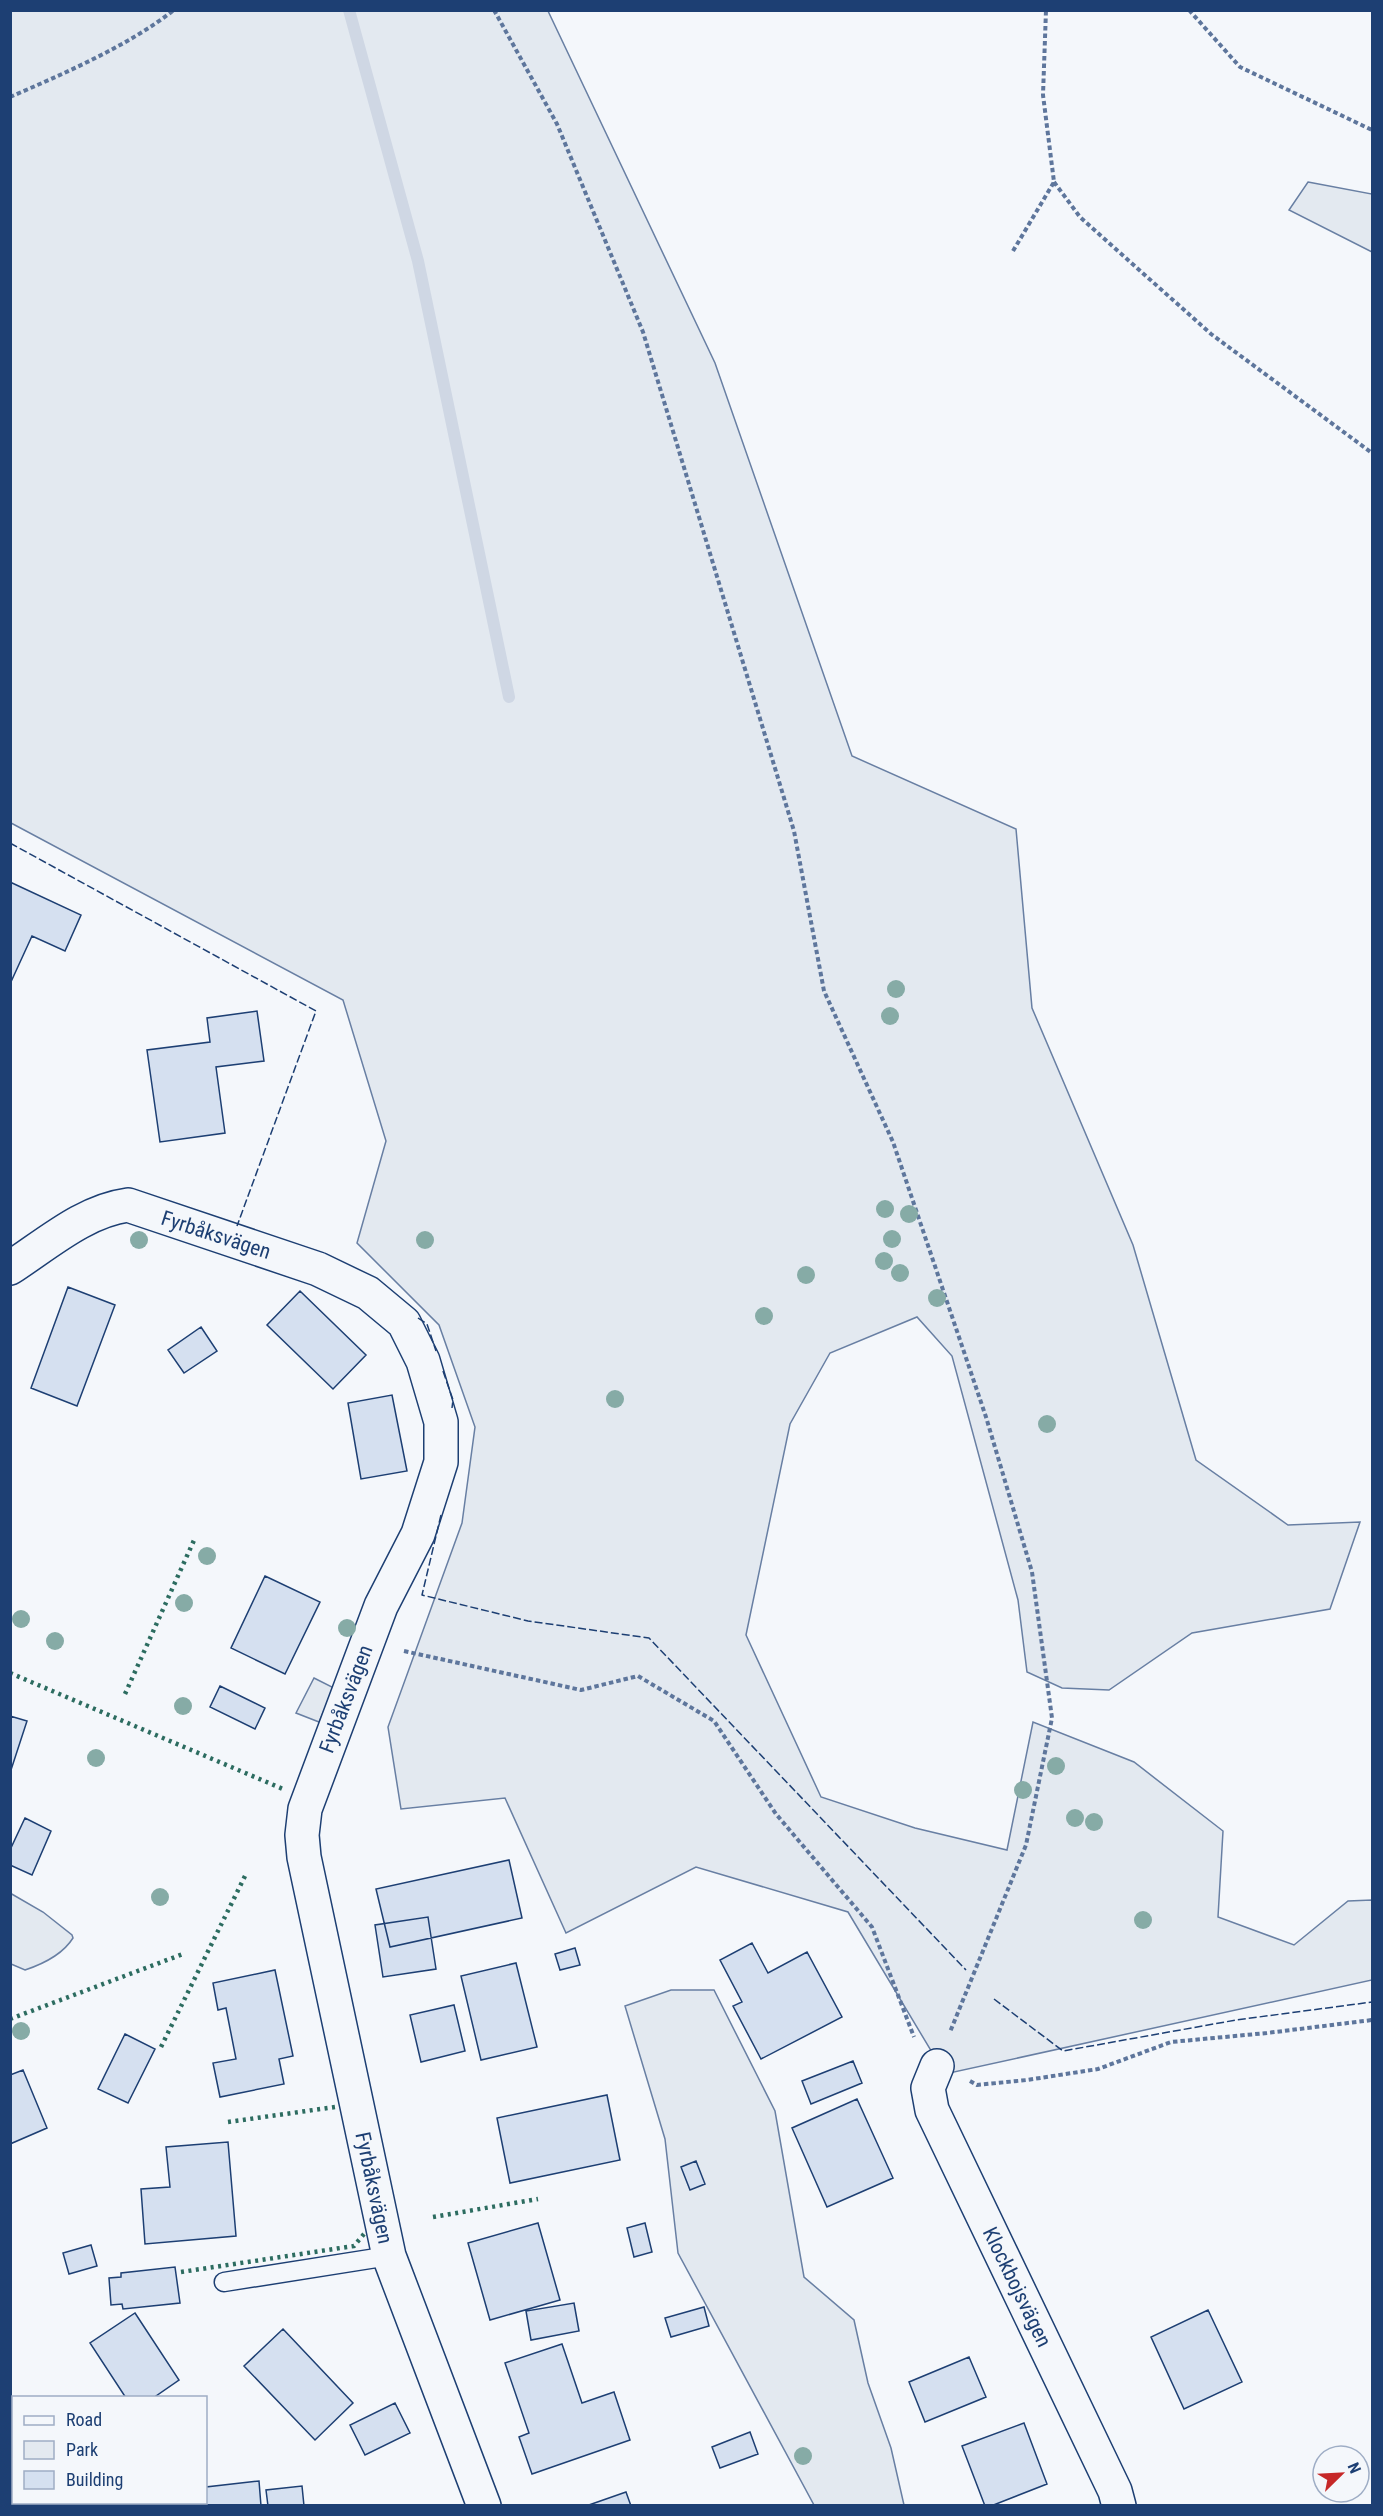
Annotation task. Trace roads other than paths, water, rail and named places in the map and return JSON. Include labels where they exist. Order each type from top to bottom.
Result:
[{"type":"street","name":"Fyrbåksvägen","points":[[10,1268],[84,1219],[108,1208],[128,1205],[318,1269],[368,1293],[404,1323],[423,1361],[441,1422],[441,1462],[418,1534],[381,1606],[305,1809],[302,1835],[304,1857],[389,2256],[484,2505]]},
{"type":"street","name":"Klockbojsvägen","points":[[937,2066],[928,2088],[932,2110],[1115,2492],[1119,2505]]},
{"type":"lane","points":[[224,2282],[389,2256]]},
{"type":"waterway","points":[[349,10],[418,261],[509,697]]}]
